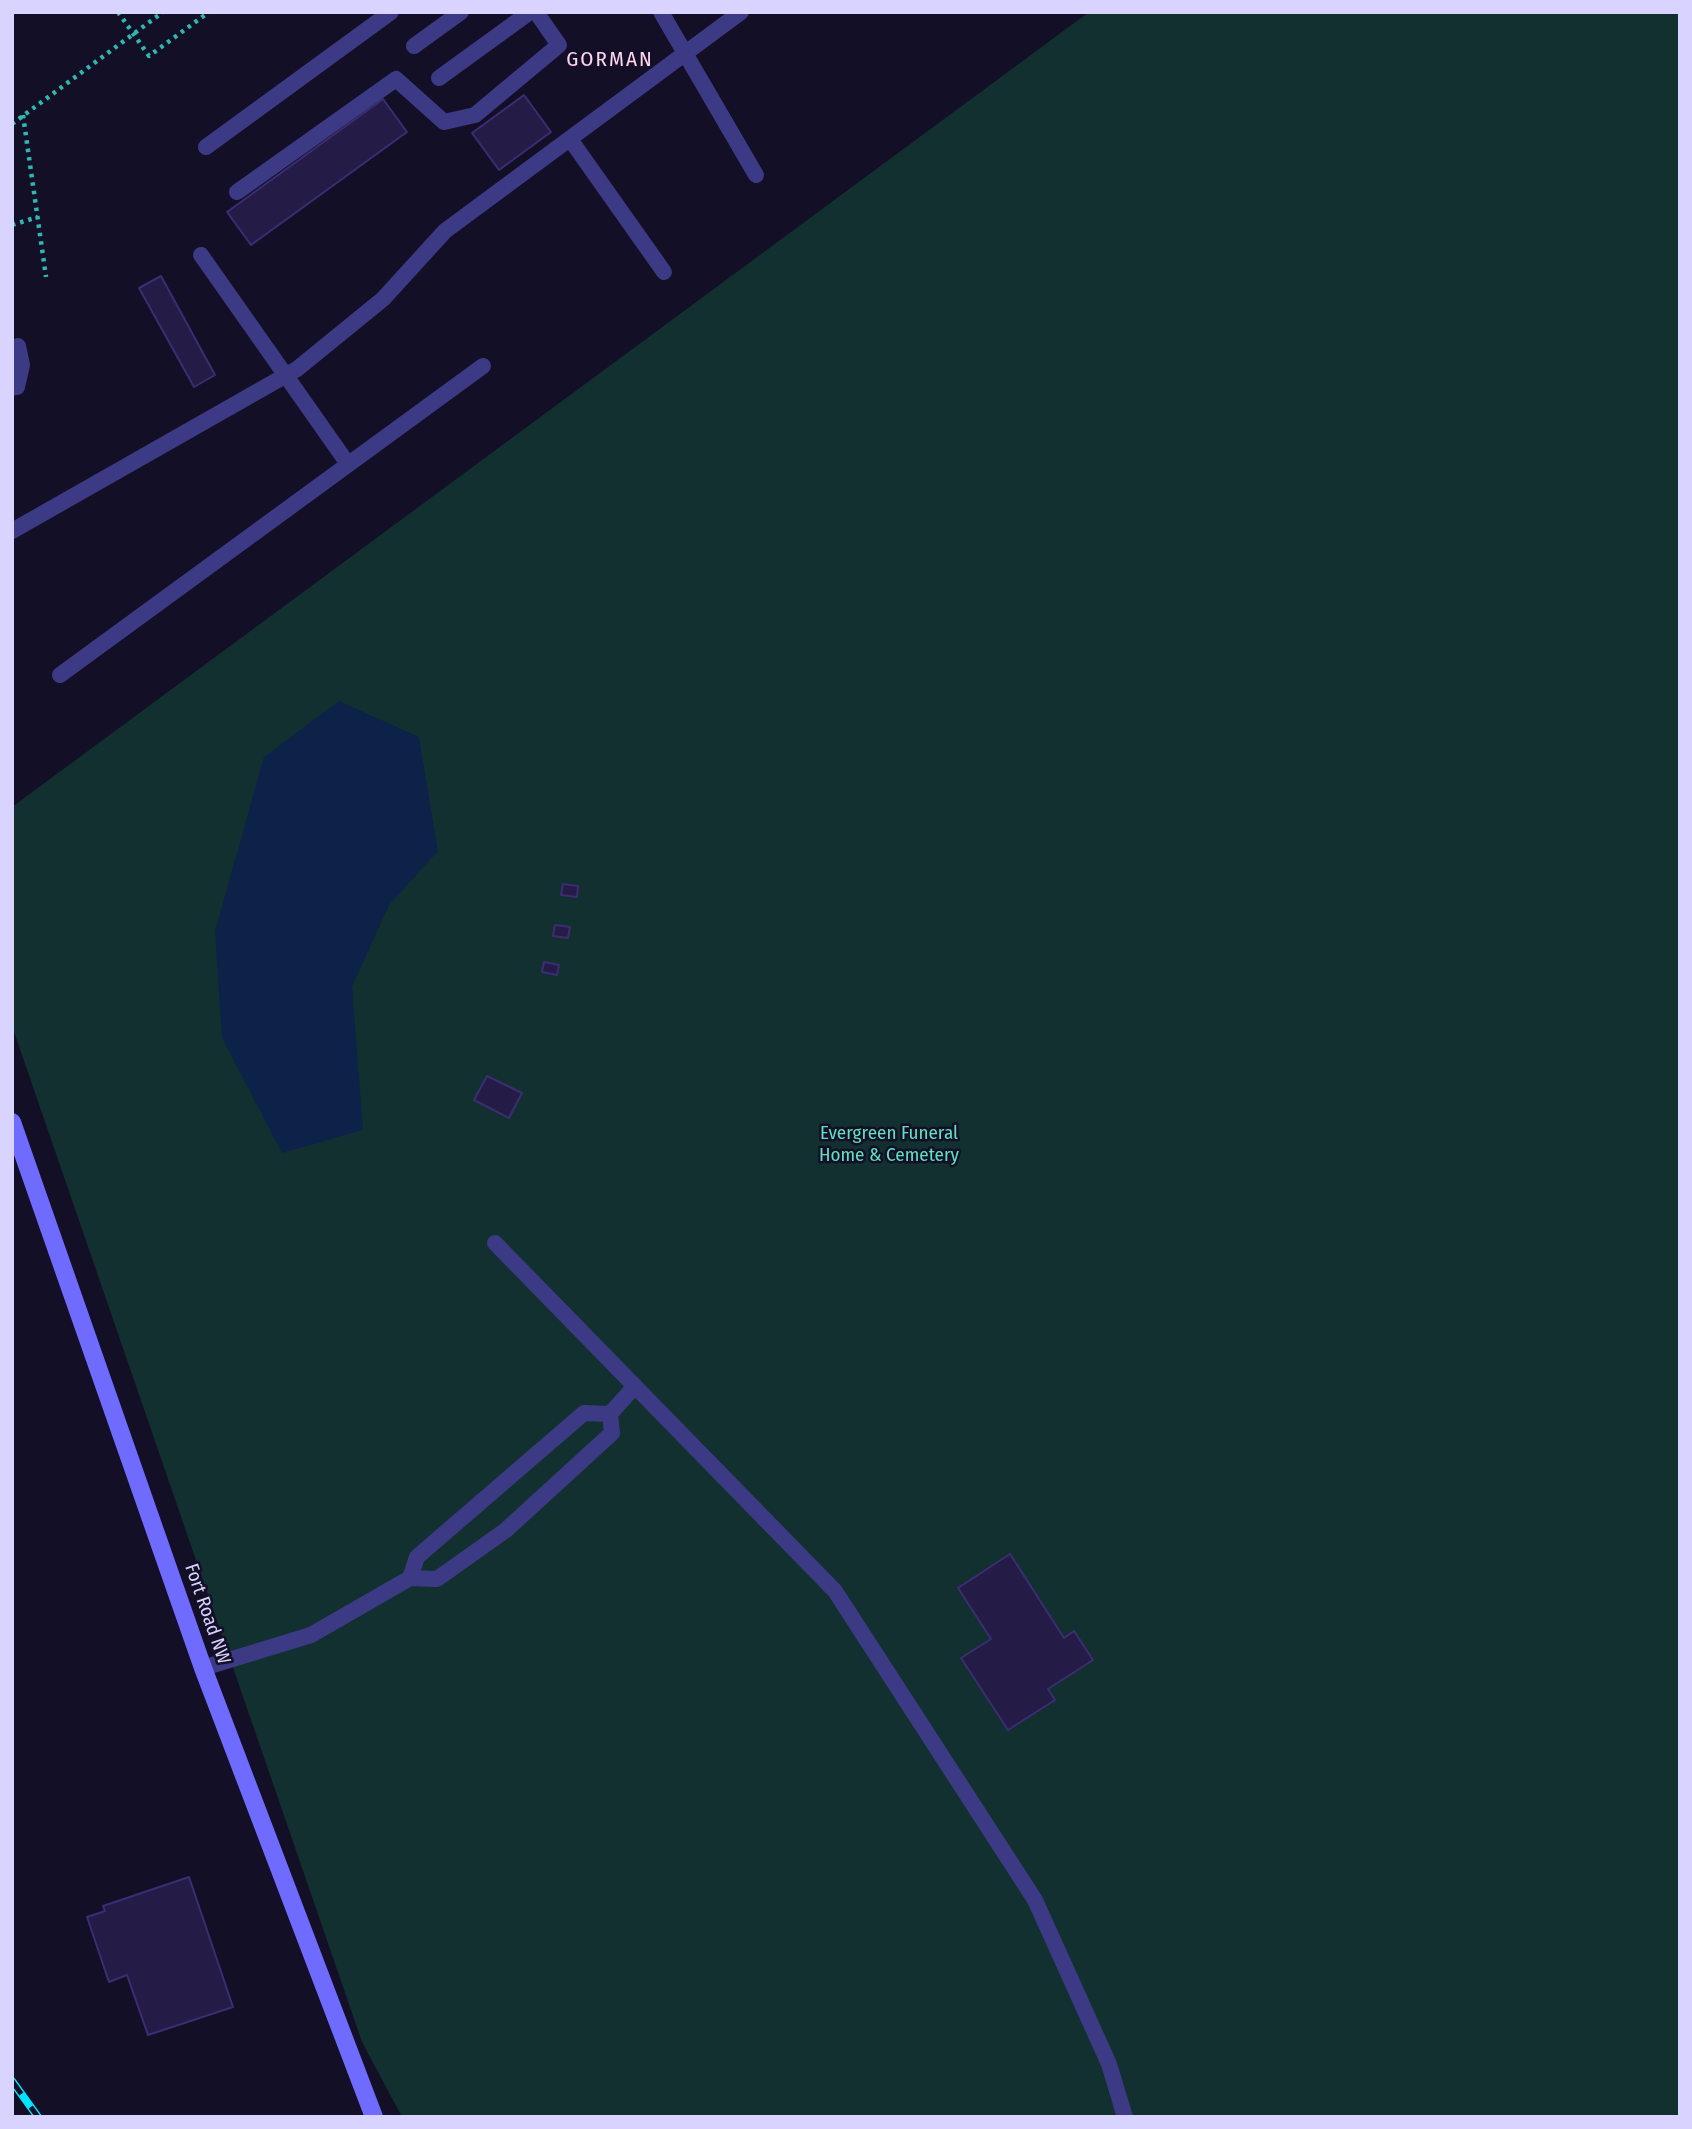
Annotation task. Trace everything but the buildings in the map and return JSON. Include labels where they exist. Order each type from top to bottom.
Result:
[{"type":"street","name":"Fort Road NW","points":[[12,1122],[203,1668],[374,2117]]},
{"type":"lane","points":[[206,147],[391,12]]},
{"type":"lane","points":[[414,46],[461,12]]},
{"type":"lane","points":[[439,78],[530,12]]},
{"type":"lane","points":[[237,192],[396,79],[444,122],[475,115],[559,45],[536,12]]},
{"type":"lane","points":[[661,12],[756,175]]},
{"type":"lane","points":[[12,531],[286,375],[383,299],[445,232],[741,12]]},
{"type":"lane","points":[[570,139],[664,272]]},
{"type":"lane","points":[[201,255],[348,464]]},
{"type":"lane","points":[[12,349],[18,346],[22,365],[17,387],[12,388]]},
{"type":"lane","points":[[60,675],[483,366]]},
{"type":"lane","points":[[495,1243],[835,1591],[1035,1900],[1109,2064],[1125,2117]]},
{"type":"lane","points":[[203,1668],[311,1635],[410,1578],[437,1579],[506,1530],[612,1433],[610,1414],[635,1386]]},
{"type":"lane","points":[[410,1578],[417,1557],[584,1413],[610,1414]]},
{"type":"path","points":[[118,12],[149,56],[209,12]]},
{"type":"path","points":[[12,124],[163,12]]},
{"type":"path","points":[[23,116],[47,277]]},
{"type":"path","points":[[12,225],[38,217]]},
{"type":"green space","name":"Evergreen Funeral Home & Cemetery","points":[[1089,12],[1680,12],[1680,2117],[402,2117],[362,2042],[12,1026],[12,807]]},
{"type":"water","points":[[339,701],[419,737],[438,851],[389,905],[352,987],[363,1130],[282,1153],[222,1038],[215,931],[264,757]]},
{"type":"railway","points":[[12,2081],[38,2117]]},
{"type":"district","name":"GORMAN","points":[[610,60]]}]
